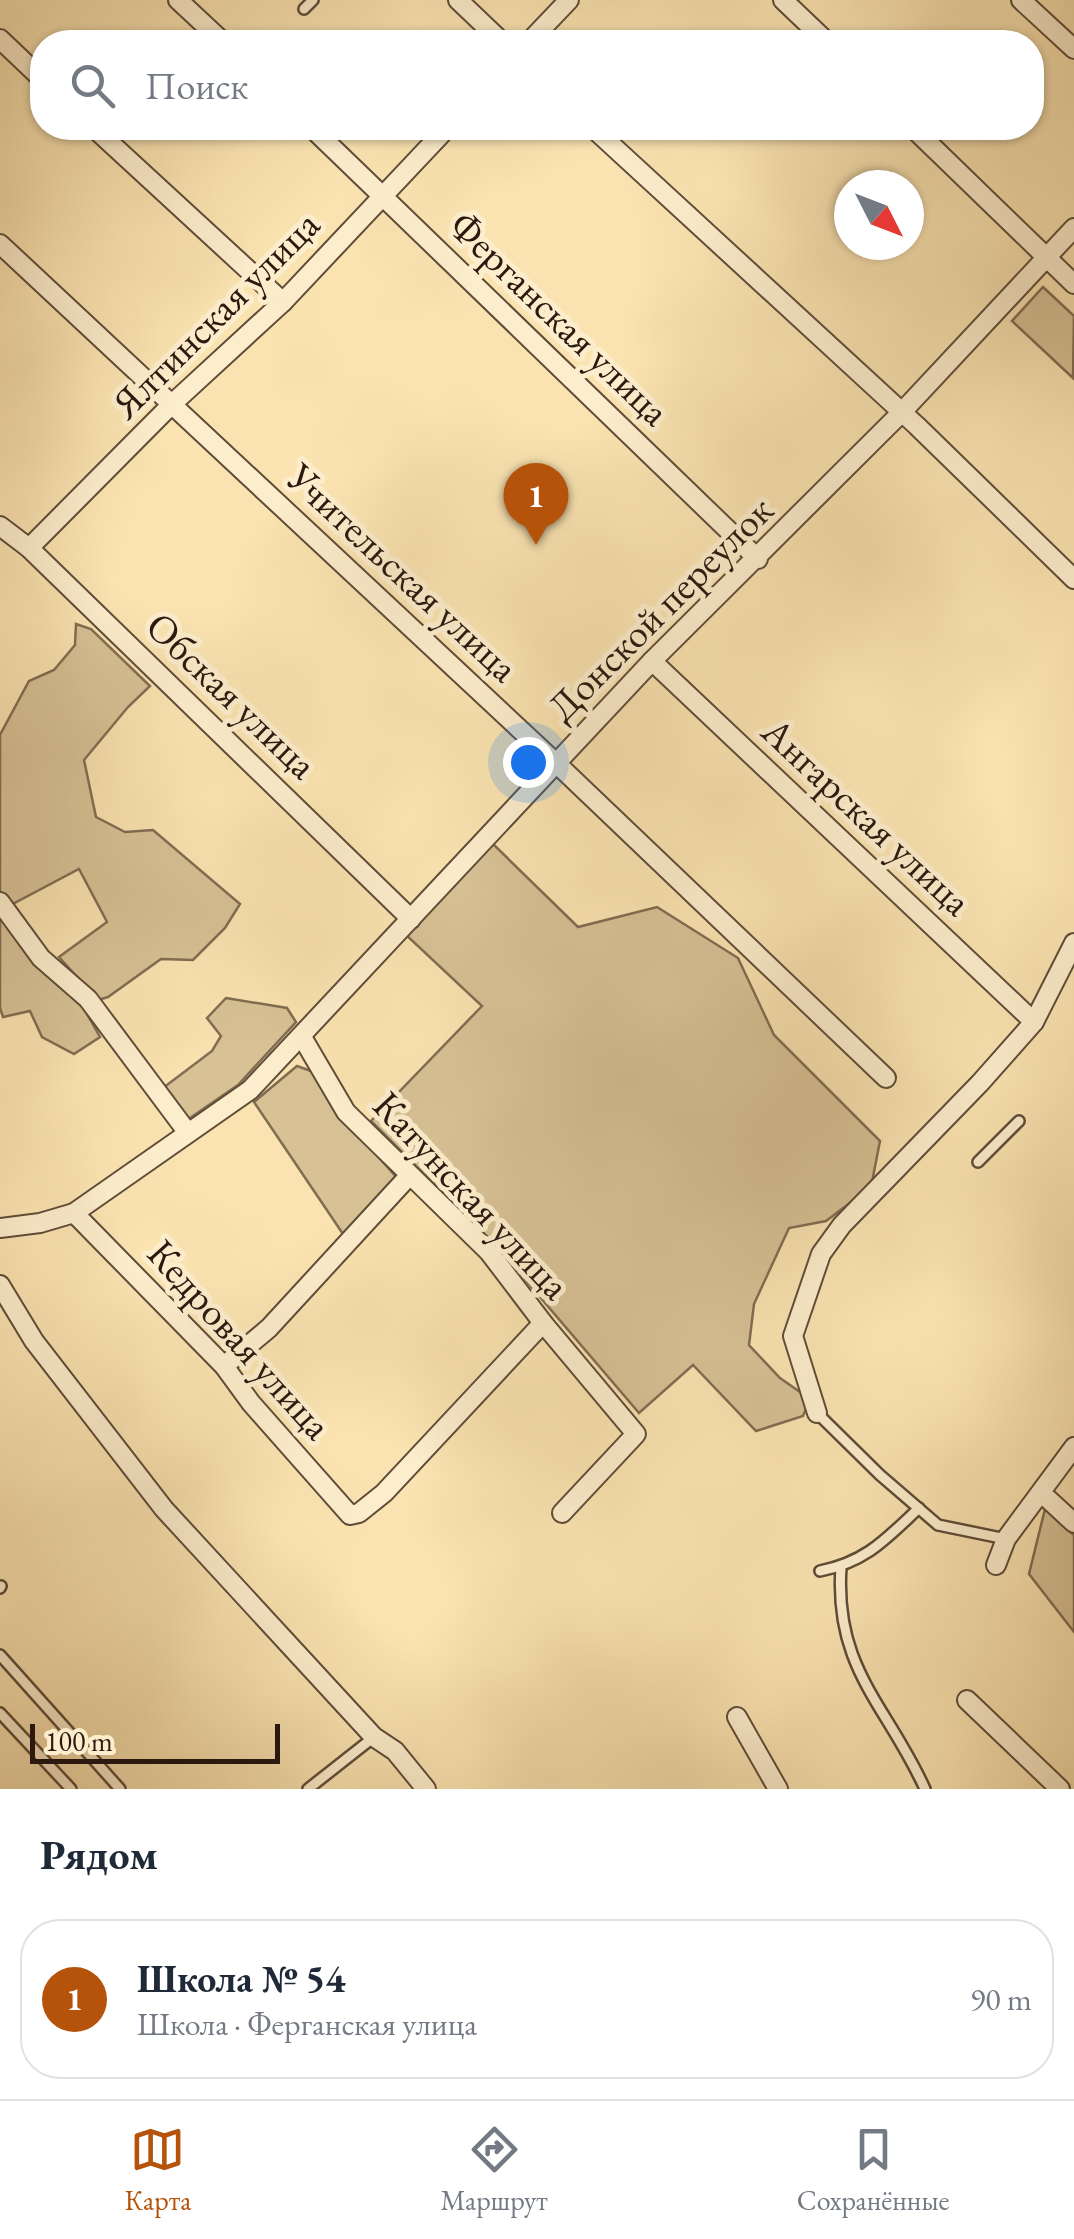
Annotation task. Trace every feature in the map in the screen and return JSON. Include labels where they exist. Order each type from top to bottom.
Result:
[{"type":"street","points":[[178,0],[209,30]]},
{"type":"street","points":[[458,0],[489,30]]},
{"type":"street","points":[[540,30],[569,0]]},
{"type":"street","points":[[783,0],[814,30]]},
{"type":"street","points":[[1021,0],[1074,49]]},
{"type":"street","points":[[0,39],[30,68]]},
{"type":"street","points":[[107,140],[282,302]]},
{"type":"street","name":"Ферганская улица","points":[[325,140],[758,559]]},
{"type":"street","name":"Ялтинская улица","points":[[29,548],[172,404],[282,302],[435,140]]},
{"type":"street","points":[[607,140],[1074,579]]},
{"type":"street","points":[[926,140],[1074,284]]},
{"type":"street","name":"Донской переулок","points":[[0,1228],[40,1223],[74,1213],[250,1090],[652,661],[901,413],[1074,228]]},
{"type":"street","name":"Учительская улица","points":[[0,244],[556,762],[886,1078]]},
{"type":"street","name":"Обская улица","points":[[0,526],[29,548],[411,919]]},
{"type":"street","name":"Ангарская улица","points":[[652,661],[1034,1022]]},
{"type":"street","points":[[0,902],[41,958],[88,1000],[188,1133]]},
{"type":"street","points":[[817,1412],[793,1336],[821,1254],[842,1225],[1034,1022],[1074,944]]},
{"type":"street","name":"Катунская улица","points":[[302,1037],[346,1112],[488,1252],[636,1434],[562,1513]]},
{"type":"street","points":[[224,1366],[268,1328],[408,1176]]},
{"type":"street","name":"Кедровая улица","points":[[74,1213],[224,1366],[251,1403],[350,1515],[359,1513],[384,1493],[543,1324]]},
{"type":"street","points":[[0,1285],[34,1341],[164,1509],[374,1737],[395,1751],[426,1789]]},
{"type":"street","points":[[996,1564],[1006,1539],[1074,1447]]},
{"type":"street","points":[[1048,1499],[1074,1522]]},
{"type":"street","points":[[967,1700],[1060,1789]]},
{"type":"street","points":[[737,1717],[778,1789]]},
{"type":"lane","points":[[304,9],[313,0]]},
{"type":"lane","points":[[978,1162],[1019,1121]]},
{"type":"lane","points":[[817,1412],[880,1476],[938,1524],[1006,1539]]},
{"type":"lane","points":[[820,1571],[868,1555],[919,1508]]},
{"type":"lane","points":[[841,1567],[839,1600],[851,1655],[879,1712],[906,1748],[925,1789]]},
{"type":"lane","points":[[0,1654],[120,1789]]},
{"type":"lane","points":[[0,1713],[72,1789]]},
{"type":"lane","points":[[308,1789],[374,1737]]},
{"type":"shaded area","points":[[1043,287],[1074,316],[1073,378],[1012,321]]},
{"type":"shaded area","points":[[76,624],[91,629],[150,686],[84,760],[96,817],[125,832],[153,830],[240,904],[225,928],[193,960],[161,959],[98,1000],[59,957],[107,922],[79,869],[9,906],[39,966],[83,1007],[100,1037],[74,1054],[42,1037],[30,1011],[3,1017],[0,1008],[0,735],[29,681],[54,670],[75,645]]},
{"type":"shaded area","points":[[492,843],[578,927],[657,907],[738,958],[774,1035],[880,1141],[871,1187],[826,1221],[789,1228],[754,1304],[749,1345],[780,1378],[810,1399],[803,1416],[756,1431],[693,1365],[639,1413],[499,1249],[371,1121],[482,1006],[405,934]]},
{"type":"shaded area","points":[[226,998],[287,1008],[296,1022],[238,1085],[187,1120],[163,1088],[212,1051],[221,1036],[207,1018]]},
{"type":"shaded area","points":[[297,1066],[314,1072],[341,1115],[398,1179],[343,1234],[254,1102]]},
{"type":"shaded area","points":[[1045,1509],[1074,1535],[1074,1632],[1029,1574]]},
{"type":"place","name":"Школа № 54","points":[[536,545]]}]
